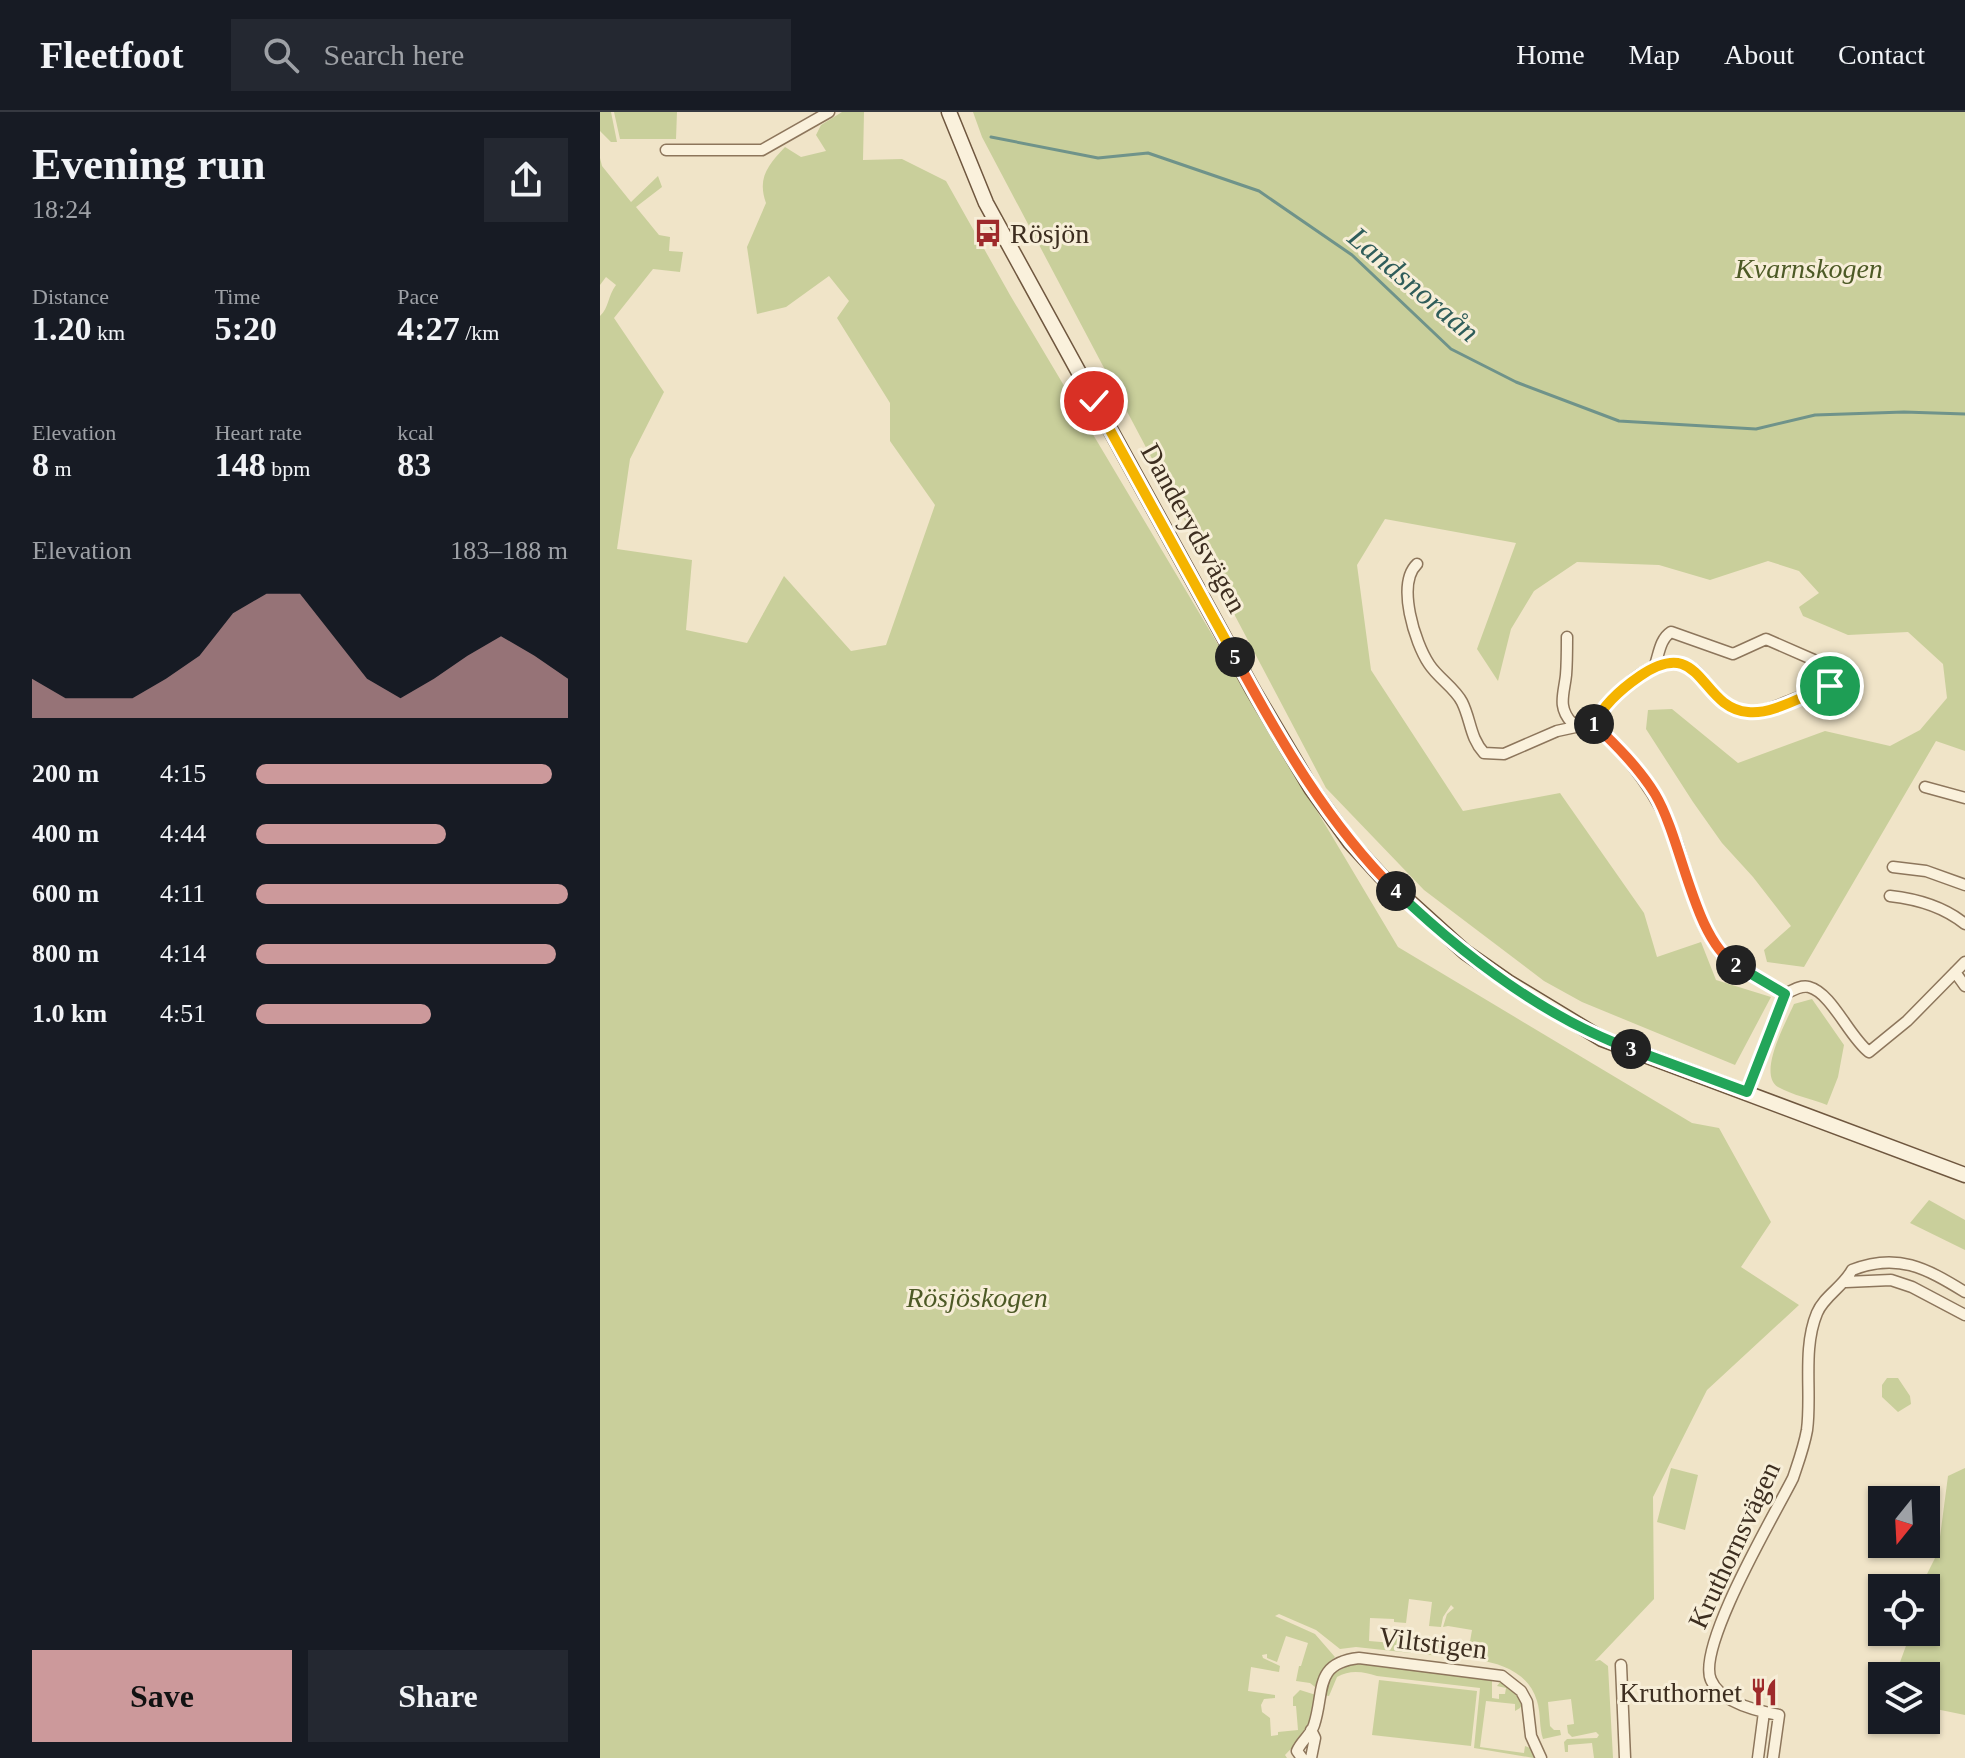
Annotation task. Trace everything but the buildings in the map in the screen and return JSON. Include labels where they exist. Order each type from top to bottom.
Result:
[{"type":"main road","name":"Danderydsvägen","points":[[949,112],[986,203],[1253,690],[1311,788],[1350,842],[1381,876],[1465,952],[1602,1039],[1965,1175]]},
{"type":"street","points":[[666,150],[762,150],[829,112]]},
{"type":"street","points":[[1417,564],[1411,570],[1407,590],[1419,644],[1436,674],[1461,699],[1474,743],[1484,753],[1504,754],[1557,731],[1594,723],[1609,701],[1655,665],[1672,661],[1686,665],[1704,680],[1723,703],[1747,712],[1763,712],[1778,707],[1833,683],[1824,667],[1814,660],[1766,639],[1733,654],[1671,632],[1660,647],[1655,665]]},
{"type":"street","points":[[1567,637],[1566,679],[1561,693],[1564,714],[1572,723],[1594,723],[1617,746],[1655,794],[1675,839],[1705,929],[1718,949],[1731,961],[1785,994]]},
{"type":"street","points":[[1925,787],[1965,798]]},
{"type":"street","points":[[1893,867],[1926,871],[1965,885]]},
{"type":"street","points":[[1890,896],[1913,898],[1941,908],[1965,924]]},
{"type":"street","points":[[1747,1092],[1785,994],[1797,988],[1810,987],[1828,1000],[1858,1043],[1869,1052],[1907,1021],[1965,962]]},
{"type":"street","points":[[1955,972],[1965,986]]},
{"type":"street","name":"Kruthornsvägen","points":[[1764,1712],[1718,1693],[1709,1677],[1708,1665],[1714,1638],[1726,1610],[1793,1478],[1807,1430],[1812,1328],[1824,1302],[1846,1282],[1852,1270],[1866,1265],[1900,1262],[1920,1268],[1965,1292]]},
{"type":"street","points":[[1846,1282],[1891,1280],[1912,1287],[1965,1315]]},
{"type":"street","name":"Viltstigen","points":[[1302,1758],[1297,1751],[1311,1730],[1322,1681],[1328,1671],[1349,1659],[1502,1676],[1521,1691],[1527,1702],[1531,1736],[1541,1758]]},
{"type":"street","points":[[1621,1665],[1625,1758]]},
{"type":"street","points":[[1758,1758],[1764,1712],[1779,1715],[1773,1758]]},
{"type":"street","name":"Viltstigen","points":[[1311,1730],[1315,1738],[1311,1758]]},
{"type":"green space","points":[[600,112],[611,112],[617,142],[611,142],[600,131]]},
{"type":"green space","points":[[614,112],[677,112],[676,139],[620,139]]},
{"type":"green space","name":"Rösjöskogen","points":[[842,112],[864,112],[863,160],[902,159],[946,181],[1010,295],[1398,947],[1692,1123],[1719,1128],[1771,1222],[1741,1267],[1799,1305],[1707,1390],[1653,1497],[1654,1599],[1595,1661],[1600,1660],[1608,1666],[1613,1758],[1594,1758],[1592,1743],[1568,1745],[1568,1752],[1565,1752],[1564,1742],[1567,1739],[1597,1738],[1599,1735],[1596,1732],[1572,1737],[1568,1733],[1567,1725],[1574,1724],[1571,1699],[1548,1702],[1550,1726],[1560,1730],[1561,1735],[1543,1739],[1537,1701],[1530,1686],[1518,1675],[1488,1662],[1420,1654],[1419,1644],[1426,1638],[1445,1641],[1444,1650],[1468,1653],[1472,1630],[1443,1627],[1447,1614],[1454,1608],[1451,1605],[1441,1627],[1429,1626],[1432,1602],[1409,1599],[1406,1623],[1370,1618],[1369,1641],[1393,1643],[1394,1635],[1405,1636],[1412,1644],[1411,1653],[1356,1647],[1340,1649],[1316,1630],[1279,1614],[1275,1616],[1315,1634],[1335,1657],[1321,1672],[1315,1687],[1296,1681],[1308,1643],[1286,1636],[1277,1662],[1267,1658],[1267,1654],[1262,1655],[1280,1666],[1279,1672],[1251,1667],[1248,1691],[1275,1695],[1275,1698],[1264,1699],[1261,1705],[1262,1712],[1270,1718],[1271,1736],[1298,1730],[1293,1697],[1300,1690],[1316,1695],[1309,1730],[1285,1755],[1287,1758],[600,1758],[600,316],[616,285],[606,277],[600,285],[600,158],[602,166],[631,202],[658,176],[662,187],[636,207],[659,235],[670,237],[669,251],[683,252],[680,272],[653,269],[614,318],[664,392],[630,459],[617,549],[692,560],[686,630],[747,643],[784,576],[851,651],[886,645],[935,505],[890,441],[890,403],[837,318],[849,301],[829,276],[786,307],[757,314],[747,247],[766,203],[763,186],[769,166],[785,147],[801,157],[826,151],[816,135],[821,125]]},
{"type":"green space","name":"Kvarnskogen","points":[[973,112],[1965,112],[1965,751],[1936,741],[1804,967],[1767,962],[1764,950],[1791,926],[1722,843],[1693,802],[1646,729],[1648,710],[1672,709],[1738,763],[1825,731],[1890,746],[1920,730],[1947,698],[1943,664],[1908,632],[1848,635],[1803,616],[1799,607],[1819,593],[1799,571],[1768,561],[1710,580],[1659,565],[1577,562],[1534,591],[1511,629],[1498,681],[1477,649],[1516,543],[1385,519],[1357,565],[1371,670],[1463,811],[1560,793],[1644,913],[1657,957],[1701,942],[1716,980],[1771,997],[1735,1065],[1582,1002],[1544,981],[1424,890],[1326,788],[982,137]]},
{"type":"green space","points":[[1812,999],[1844,1045],[1838,1077],[1827,1105],[1778,1087],[1772,1080],[1775,1047],[1794,1004]]},
{"type":"green space","points":[[1929,1200],[1965,1220],[1965,1250],[1910,1223]]},
{"type":"green space","points":[[1887,1378],[1898,1378],[1910,1396],[1911,1404],[1898,1412],[1882,1397],[1882,1385]]},
{"type":"green space","points":[[1671,1468],[1698,1475],[1685,1530],[1657,1522]]},
{"type":"green space","points":[[1965,1468],[1965,1715],[1940,1710],[1940,1662],[1900,1662],[1906,1646],[1940,1646],[1940,1574],[1927,1574],[1935,1558],[1940,1558],[1948,1476]]},
{"type":"green space","points":[[1353,1663],[1492,1678],[1492,1698],[1499,1699],[1499,1694],[1505,1694],[1506,1688],[1497,1686],[1501,1681],[1513,1688],[1523,1702],[1515,1711],[1515,1704],[1486,1701],[1480,1747],[1524,1753],[1525,1746],[1533,1749],[1534,1758],[1474,1748],[1480,1688],[1352,1672],[1337,1677],[1329,1696],[1324,1695],[1333,1674]]},
{"type":"green space","points":[[1379,1680],[1477,1691],[1471,1746],[1372,1735]]},
{"type":"waterway","name":"Landsnoraån","points":[[991,137],[1098,158],[1148,153],[1259,191],[1352,255],[1451,349],[1516,382],[1619,421],[1756,429],[1815,415],[1904,412],[1965,414]]},
{"type":"place","name":"Rösjön","points":[[988,233]]},
{"type":"place","name":"Kruthornet","points":[[1764,1692]]},
{"type":"route","points":[[1094,401],[1253,690],[1311,788],[1350,842],[1381,876],[1465,952],[1550,1009],[1602,1039],[1747,1092],[1785,994],[1744,970],[1718,949],[1705,929],[1675,839],[1655,794],[1617,746],[1594,723],[1609,701],[1635,679],[1655,665],[1672,661],[1695,671],[1723,703],[1747,712],[1763,712],[1830,686]]}]
